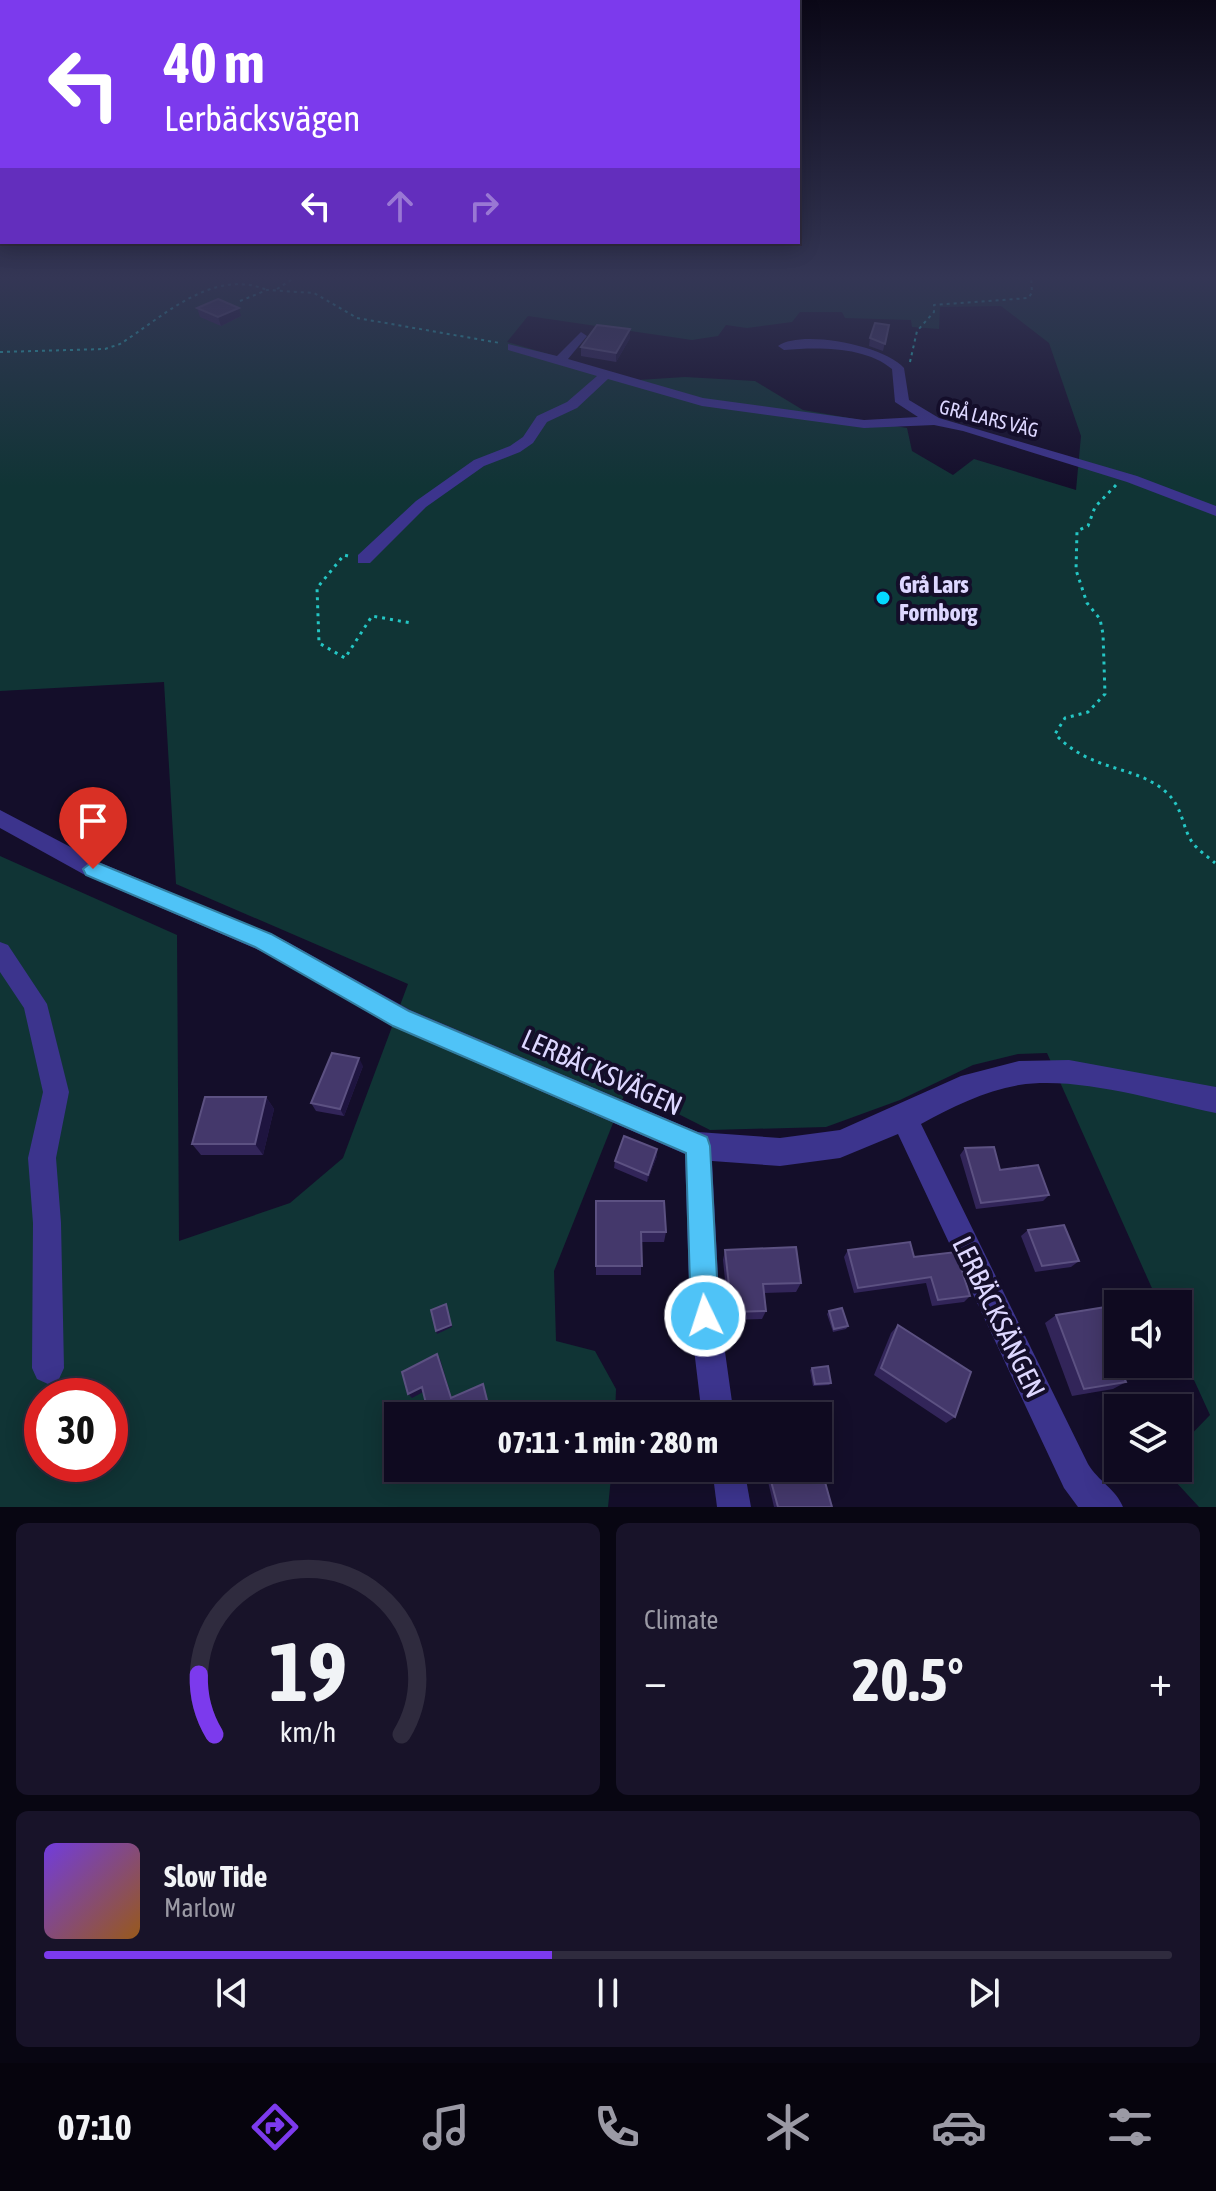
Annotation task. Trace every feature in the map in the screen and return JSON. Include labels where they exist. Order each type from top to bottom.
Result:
[{"type":"street","points":[[561,360],[572,346]]},
{"type":"street","points":[[828,346],[885,357],[898,368],[902,402],[934,421]]},
{"type":"street","name":"GRÅ LARS VÄG","points":[[512,347],[702,402],[886,426],[934,421],[1125,477],[1216,511]]},
{"type":"street","points":[[364,559],[421,504],[479,463],[515,449],[528,440],[542,419],[572,405],[605,375]]},
{"type":"street","name":"LERBÄCKSVÄGEN","points":[[0,818],[93,869],[276,947],[401,1018],[698,1146],[749,1153],[814,1149],[851,1141],[982,1081],[1051,1071],[1099,1076],[1216,1100]]},
{"type":"street","points":[[0,952],[35,1004],[56,1092],[42,1158],[47,1223],[48,1368]]},
{"type":"street","name":"LERBÄCKSÄNGEN","points":[[904,1118],[1094,1502]]},
{"type":"street","points":[[698,1146],[705,1316],[716,1402]]},
{"type":"street","points":[[730,1482],[734,1507]]},
{"type":"path","points":[[0,352],[78,353],[113,346]]},
{"type":"path","points":[[909,365],[913,346]]},
{"type":"path","points":[[1125,477],[1095,507],[1088,526],[1077,531],[1076,570],[1087,603],[1100,619],[1103,634],[1105,694],[1088,712],[1065,718],[1055,734],[1069,749],[1093,763],[1144,780],[1166,792],[1185,818],[1191,841],[1215,863]]},
{"type":"path","points":[[364,559],[344,555],[317,588],[319,643],[345,658],[372,616],[411,623]]},
{"type":"green space","points":[[0,346],[522,346],[638,380],[685,377],[755,381],[803,410],[907,428],[912,451],[953,475],[974,459],[1076,490],[1081,436],[1050,346],[1216,346],[1216,1507],[1199,1507],[1176,1482],[1192,1482],[1192,1434],[1210,1415],[1192,1376],[1192,1290],[1153,1290],[1047,1053],[1018,1054],[973,1065],[900,1100],[826,1127],[710,1130],[627,1088],[554,1271],[556,1341],[595,1351],[616,1389],[616,1402],[384,1402],[384,1482],[611,1482],[608,1507],[0,1507],[0,856],[177,935],[179,1241],[290,1203],[343,1158],[408,984],[176,884],[164,682],[0,691]]},
{"type":"building","points":[[581,346],[620,346],[616,353]]},
{"type":"building","points":[[332,1053],[359,1058],[340,1109],[311,1103]]},
{"type":"building","points":[[205,1097],[266,1097],[255,1144],[192,1144]]},
{"type":"building","points":[[624,1136],[657,1149],[648,1175],[615,1161]]},
{"type":"building","points":[[994,1147],[1000,1170],[1038,1165],[1049,1195],[981,1203],[965,1148]]},
{"type":"building","points":[[596,1201],[664,1201],[666,1232],[641,1232],[642,1266],[596,1266]]},
{"type":"building","points":[[1064,1225],[1079,1261],[1042,1266],[1028,1230]]},
{"type":"building","points":[[910,1242],[914,1257],[956,1252],[970,1296],[938,1300],[931,1277],[858,1288],[848,1250]]},
{"type":"building","points":[[796,1247],[801,1283],[763,1284],[766,1311],[732,1312],[725,1250]]},
{"type":"building","points":[[446,1304],[451,1325],[436,1331],[431,1310]]},
{"type":"building","points":[[1104,1307],[1104,1378],[1124,1378],[1126,1382],[1084,1389],[1056,1315]]},
{"type":"building","points":[[842,1308],[848,1326],[834,1329],[829,1311]]},
{"type":"building","points":[[898,1325],[971,1372],[955,1417],[881,1368]]},
{"type":"building","points":[[437,1354],[451,1398],[483,1384],[488,1402],[426,1402],[422,1387],[408,1394],[402,1372]]},
{"type":"building","points":[[828,1366],[831,1383],[815,1384],[812,1368]]},
{"type":"building","points":[[771,1482],[825,1482],[832,1507],[778,1507]]},
{"type":"place","name":"Grå Lars Fornborg","points":[[883,598]]},
{"type":"route","points":[[93,869],[263,940],[401,1018],[698,1146],[705,1316]]}]
